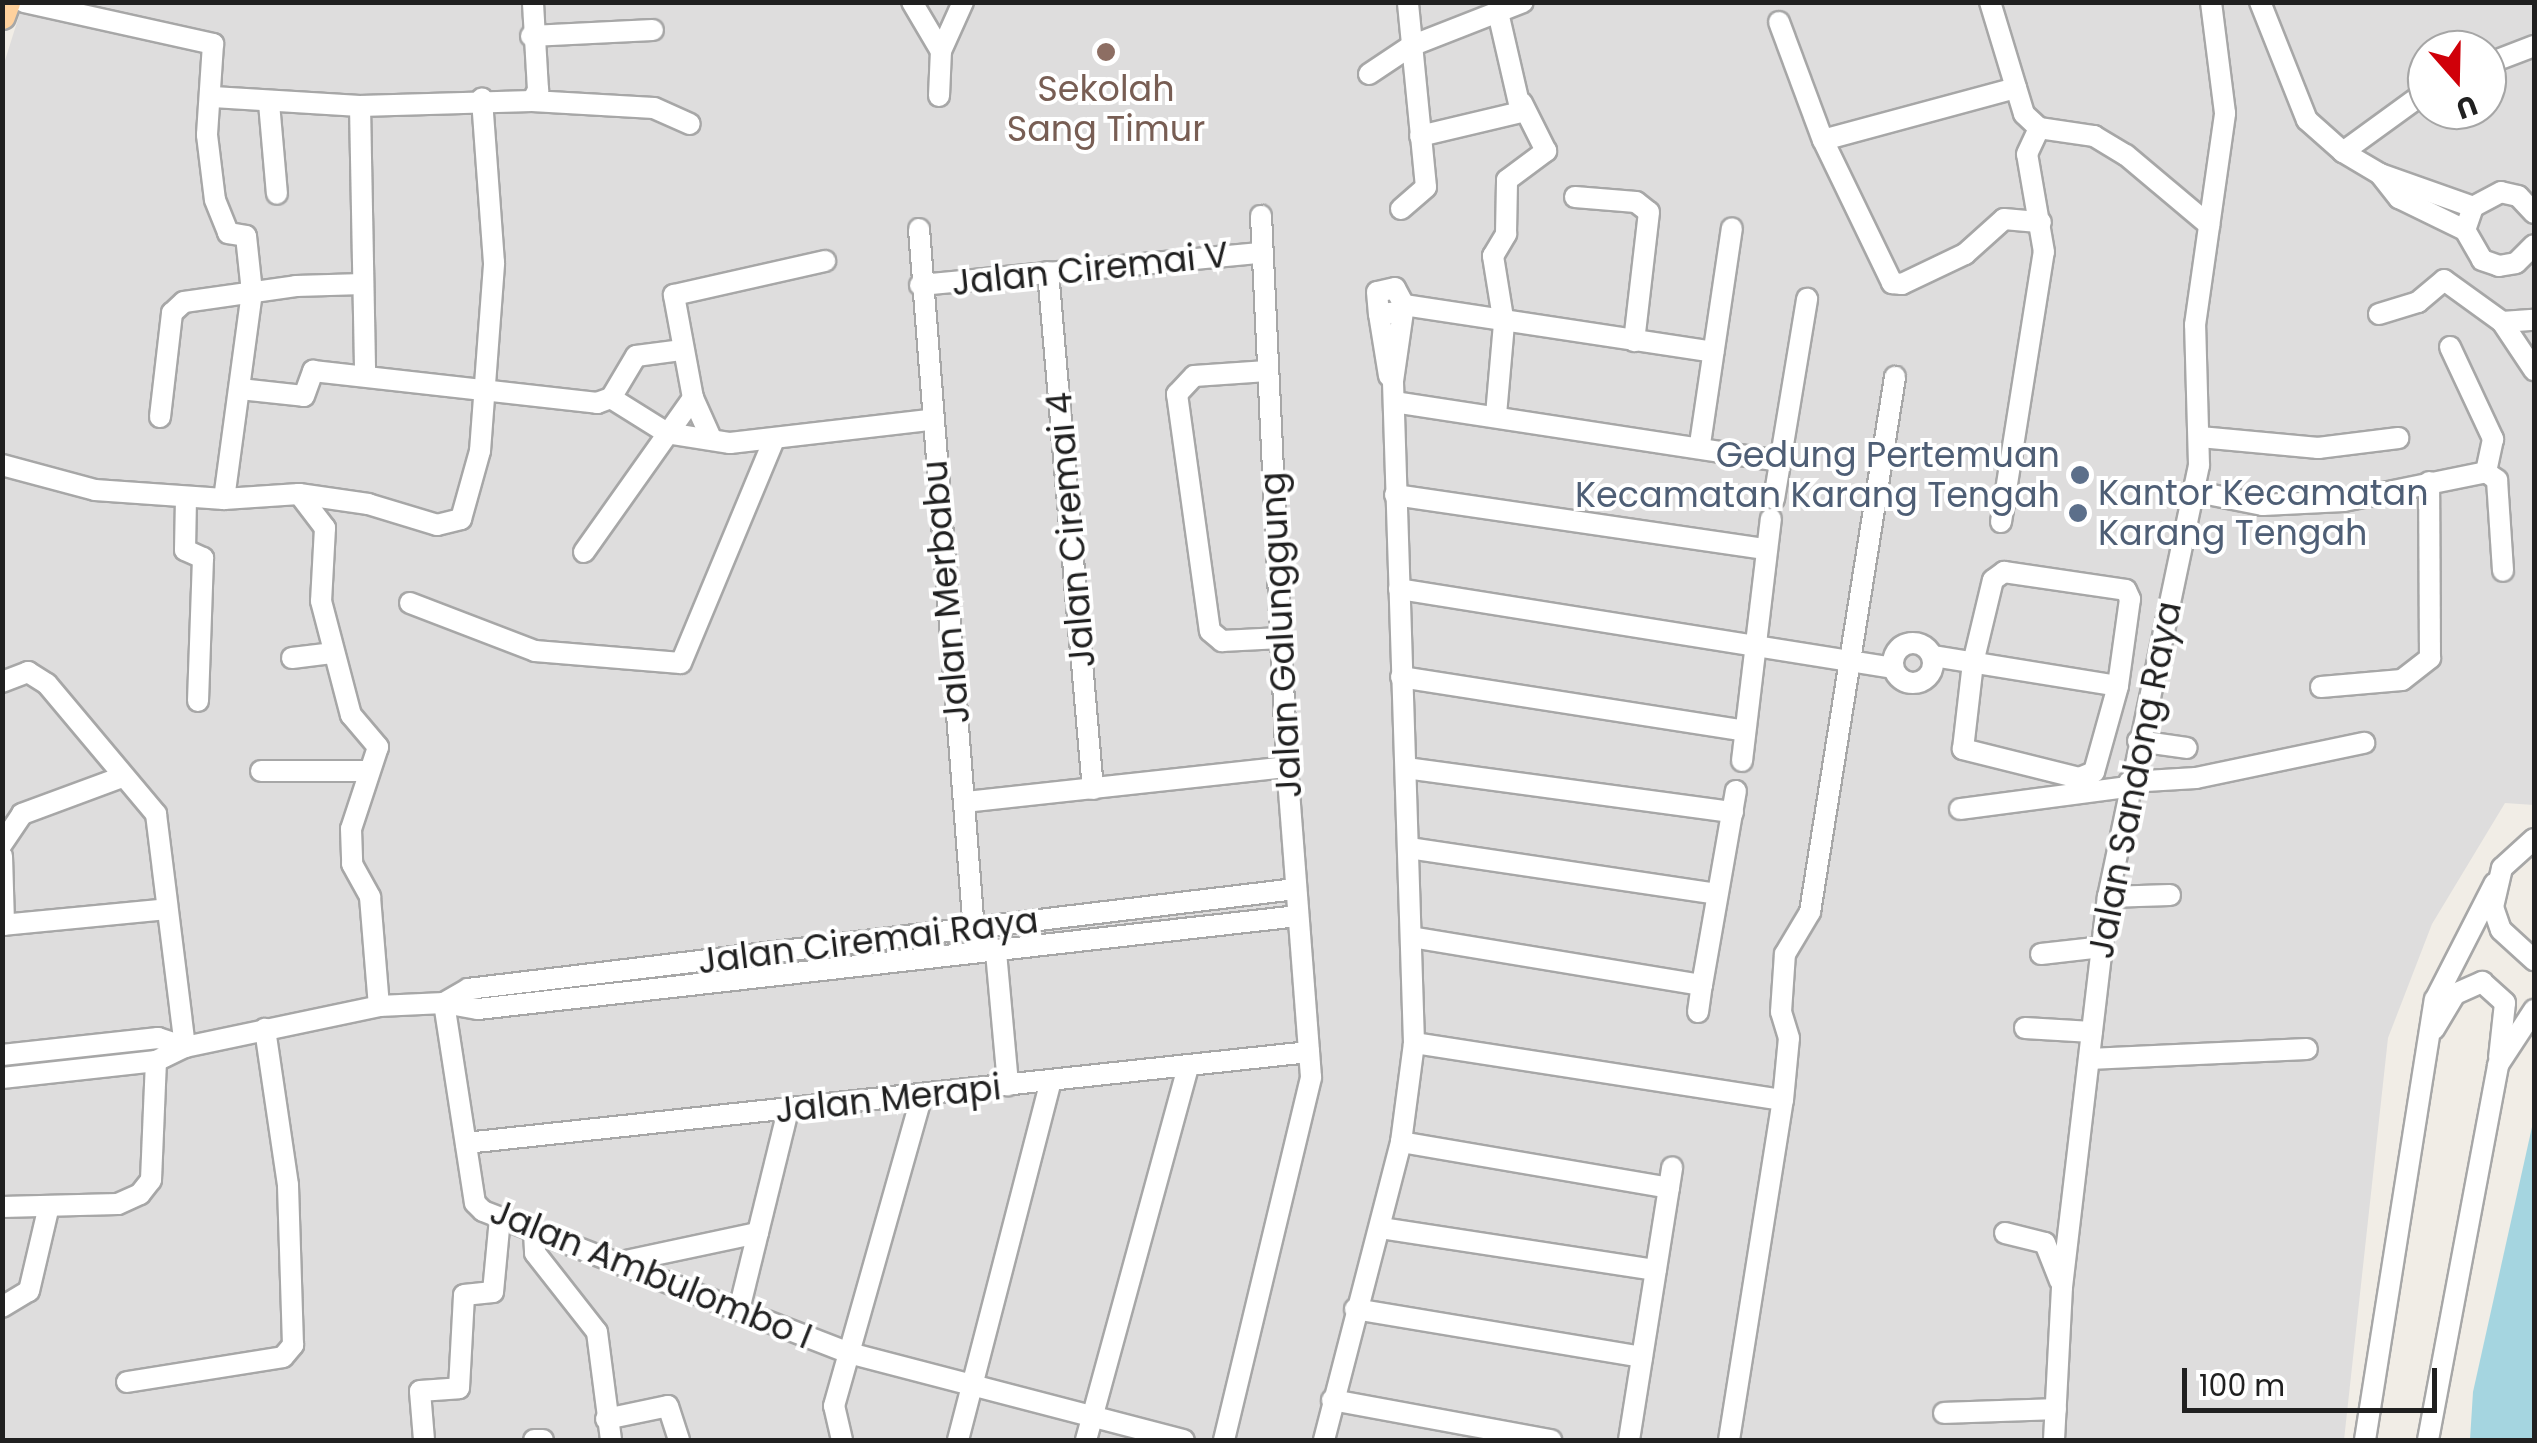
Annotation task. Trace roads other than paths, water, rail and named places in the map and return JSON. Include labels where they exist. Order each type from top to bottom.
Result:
[{"type":"main road","points":[[2,16],[7,2]]},
{"type":"street","points":[[24,2],[213,44],[213,97],[207,135],[215,200],[228,233],[246,236],[252,292],[224,499]]},
{"type":"street","points":[[532,101],[538,90],[531,36],[533,2]]},
{"type":"street","points":[[912,2],[941,50]]},
{"type":"street","points":[[940,96],[941,50],[964,2]]},
{"type":"street","points":[[1401,209],[1424,191],[1408,2]]},
{"type":"street","points":[[1369,74],[1410,46],[1498,16],[1523,2]]},
{"type":"street","points":[[1990,2],[2024,114],[2039,128],[2094,136],[2209,225]]},
{"type":"street","name":"Jalan Sandong Raya","points":[[2054,1440],[2062,1287],[2108,897],[2200,437],[2195,325],[2224,113],[2211,2]]},
{"type":"street","points":[[2260,2],[2307,120],[2342,152],[2380,174],[2472,207],[2502,192],[2518,196],[2534,213]]},
{"type":"street","points":[[1496,415],[1504,324],[1493,256],[1506,234],[1507,180],[1546,151],[1522,103],[1498,16]]},
{"type":"street","points":[[1779,22],[1823,140],[1892,282],[1902,284],[1965,254],[2004,220],[2041,222]]},
{"type":"street","points":[[531,36],[652,30]]},
{"type":"street","points":[[2507,56],[2534,46]]},
{"type":"street","points":[[1823,140],[2016,88]]},
{"type":"street","points":[[213,97],[360,106],[482,98],[654,108],[690,124]]},
{"type":"street","points":[[2,466],[94,490],[224,499],[299,494],[368,504],[436,525],[462,519],[480,451],[494,230],[482,98]]},
{"type":"street","points":[[268,103],[277,194]]},
{"type":"street","points":[[1420,136],[1515,115],[1522,103]]},
{"type":"street","points":[[2342,152],[2407,105]]},
{"type":"street","points":[[360,106],[365,373]]},
{"type":"street","points":[[2001,522],[2044,252],[2027,154],[2039,128]]},
{"type":"street","points":[[2380,174],[2399,198],[2465,230],[2482,260],[2499,266],[2533,251]]},
{"type":"street","points":[[1575,198],[1636,202],[1649,212],[1634,341]]},
{"type":"street","points":[[2465,230],[2472,207]]},
{"type":"street","name":"Jalan Galunggung","points":[[1224,1440],[1311,1077],[1287,766],[1261,216]]},
{"type":"street","name":"Jalan Merbabu","points":[[919,228],[929,420],[974,929],[986,953],[1008,1085]]},
{"type":"street","points":[[1700,444],[1732,228]]},
{"type":"street","name":"Jalan Ciremai V","points":[[920,285],[1260,252]]},
{"type":"street","points":[[711,438],[693,398],[673,299],[678,293],[825,262]]},
{"type":"street","name":"Jalan Ciremai 4","points":[[1048,272],[1093,789]]},
{"type":"street","points":[[2378,314],[2418,302],[2444,280],[2502,322],[2534,370]]},
{"type":"street","points":[[160,417],[172,313],[184,302],[252,292],[363,284]]},
{"type":"street","points":[[1742,761],[1778,461],[1807,299]]},
{"type":"street","points":[[1324,1440],[1355,1309],[1382,1228],[1402,1142],[1414,1043],[1395,495],[1395,310],[1713,352]]},
{"type":"street","points":[[2502,322],[2534,320]]},
{"type":"street","points":[[2450,347],[2493,439],[2486,472]]},
{"type":"street","points":[[240,389],[304,396],[313,371],[365,373],[484,394],[597,403],[611,398],[636,356],[681,350]]},
{"type":"street","points":[[1266,371],[1194,376],[1177,394],[1210,630],[1222,641],[1281,638]]},
{"type":"street","points":[[1729,1440],[1782,1100],[1789,1038],[1781,1012],[1786,954],[1810,912],[1895,377]]},
{"type":"street","points":[[1394,391],[1496,415],[1700,444],[1778,461]]},
{"type":"street","points":[[611,398],[667,433],[711,438],[773,442],[929,420]]},
{"type":"street","points":[[584,552],[693,398]]},
{"type":"street","points":[[2200,437],[2318,448],[2398,438]]},
{"type":"street","points":[[410,603],[535,651],[680,663],[773,442]]},
{"type":"street","points":[[2192,492],[2262,504],[2344,501],[2486,472],[2497,480],[2502,571]]},
{"type":"street","points":[[2322,687],[2402,680],[2430,658],[2430,482]]},
{"type":"street","points":[[299,494],[325,528],[321,602],[351,715],[378,747],[351,829],[352,864],[370,897],[379,1006]]},
{"type":"street","points":[[1395,495],[1767,548]]},
{"type":"street","points":[[186,498],[184,550],[203,558],[198,701]]},
{"type":"street","points":[[2004,572],[2126,590],[2130,598],[2118,686],[2094,772],[2079,778],[1964,750],[1973,663],[1993,580],[2004,572]]},
{"type":"street","points":[[1398,589],[1892,668],[1908,683],[1919,683],[1933,667],[1932,656]]},
{"type":"street","points":[[1892,668],[1901,646],[1913,642],[1932,656],[2118,686]]},
{"type":"street","points":[[292,658],[332,654]]},
{"type":"street","points":[[2,682],[28,672],[47,684],[156,814],[185,1048]]},
{"type":"street","points":[[1401,677],[1744,731]]},
{"type":"street","points":[[2138,741],[2187,748]]},
{"type":"street","points":[[1960,809],[2196,778],[2364,743]]},
{"type":"street","points":[[965,802],[1287,766]]},
{"type":"street","points":[[1406,768],[1734,802],[1698,1012]]},
{"type":"street","points":[[261,771],[369,771]]},
{"type":"street","points":[[2,844],[22,814],[122,777]]},
{"type":"street","points":[[2365,1440],[2425,1044],[2448,965],[2512,854],[2534,840]]},
{"type":"street","points":[[1409,848],[1717,894]]},
{"type":"street","points":[[2,856],[3,925],[167,908]]},
{"type":"street","points":[[2495,883],[2500,930],[2534,960]]},
{"type":"street","name":"Jalan Ciremai Raya","points":[[444,1003],[468,989],[1295,889]]},
{"type":"street","points":[[2108,897],[2170,895]]},
{"type":"street","points":[[1136,909],[1139,934]]},
{"type":"street","name":"Jalan Ciremai Raya","points":[[2,1078],[156,1061],[185,1048],[379,1006],[444,1003],[478,1010],[1298,916]]},
{"type":"street","points":[[1411,938],[1702,985]]},
{"type":"street","points":[[2041,954],[2102,948]]},
{"type":"street","points":[[789,951],[791,973]]},
{"type":"street","points":[[2425,1044],[2455,994],[2482,982],[2505,1002],[2498,1066],[2428,1440]]},
{"type":"street","name":"Jalan Ambulombo I","points":[[444,1003],[475,1203],[500,1218],[848,1352],[1093,1413],[1184,1440]]},
{"type":"street","points":[[2498,1066],[2534,1010]]},
{"type":"street","points":[[2025,1028],[2092,1032]]},
{"type":"street","points":[[127,1382],[283,1357],[294,1345],[288,1185],[265,1029]]},
{"type":"street","name":"Jalan Ciremai Raya","points":[[2,1056],[158,1038],[185,1048]]},
{"type":"street","points":[[1414,1043],[1782,1100]]},
{"type":"street","points":[[2089,1059],[2306,1048]]},
{"type":"street","name":"Jalan Merapi","points":[[466,1143],[1310,1052]]},
{"type":"street","points":[[2,1207],[118,1204],[151,1180],[156,1061]]},
{"type":"street","points":[[1086,1440],[1188,1067]]},
{"type":"street","points":[[958,1440],[1051,1080]]},
{"type":"street","points":[[848,1352],[922,1095]]},
{"type":"street","points":[[739,1310],[788,1110]]},
{"type":"street","points":[[1402,1142],[1670,1178],[1629,1440]]},
{"type":"street","points":[[2,1307],[29,1291],[49,1206]]},
{"type":"street","points":[[424,1440],[420,1391],[460,1388],[464,1296],[493,1292],[500,1218]]},
{"type":"street","points":[[1382,1228],[1656,1270]]},
{"type":"street","points":[[534,1232],[535,1253],[597,1332],[608,1430],[668,1406],[678,1440]]},
{"type":"street","points":[[620,1262],[758,1232]]},
{"type":"street","points":[[2004,1234],[2045,1243],[2062,1287]]},
{"type":"street","points":[[1355,1309],[1642,1357]]},
{"type":"street","name":"Jalan Ambulombo I","points":[[842,1440],[833,1411],[848,1352]]},
{"type":"street","points":[[1332,1400],[1551,1440]]},
{"type":"street","points":[[1944,1413],[2056,1410]]},
{"type":"street","points":[[534,1440],[544,1440]]},
{"type":"water","points":[[2534,1118],[2534,1440],[2470,1440],[2473,1392]]},
{"type":"place","name":"Sekolah Sang Timur","points":[[1106,52]]},
{"type":"place","name":"Gedung Pertemuan Kecamatan Karang Tengah","points":[[2080,475]]},
{"type":"place","name":"Kantor Kecamatan Karang Tengah","points":[[2078,513]]}]
